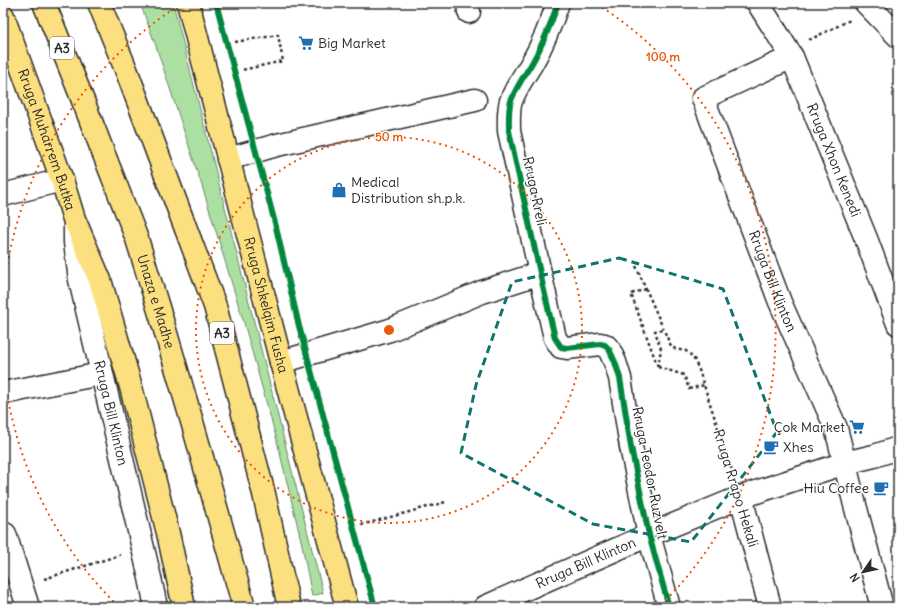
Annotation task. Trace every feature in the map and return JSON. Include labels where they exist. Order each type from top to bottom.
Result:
[{"type":"main road","name":"Unaza e Madhe","points":[[44,3],[78,86],[137,239],[191,418],[244,607]]},
{"type":"main road","name":"A3","points":[[99,3],[184,221],[215,306],[262,487],[289,607]]},
{"type":"main road","name":"Rruga Shkelqim Fusha","points":[[188,3],[281,362],[347,607]]},
{"type":"main road","name":"Rruga Muharrem Butka","points":[[3,16],[62,180],[74,218],[100,280],[131,387],[168,534],[184,607]]},
{"type":"street","name":"Rruga Rreli","points":[[558,3],[543,43],[519,83],[511,101],[509,131],[555,338],[561,347],[567,348],[600,344],[605,345]]},
{"type":"street","name":"Rruga Xhon Kenedi","points":[[758,3],[792,57],[867,241],[898,324]]},
{"type":"street","points":[[868,6],[898,36]]},
{"type":"street","name":"Rruga Bill Klinton","points":[[792,57],[703,98],[780,302],[836,428],[882,607]]},
{"type":"street","points":[[228,158],[277,145],[475,100]]},
{"type":"street","points":[[3,195],[62,180]]},
{"type":"street","name":"Rruga Bill Klinton","points":[[74,218],[75,242],[80,280],[156,607]]},
{"type":"street","points":[[281,362],[390,330],[482,292],[540,273]]},
{"type":"street","name":"Rruga Teodor Ruzvelt","points":[[605,345],[609,349],[615,362],[620,378],[631,447],[649,536],[669,607]]},
{"type":"street","points":[[3,392],[101,374]]},
{"type":"street","name":"Rruga Bill Klinton","points":[[485,607],[741,497],[845,463],[898,448]]},
{"type":"street","name":"Rruga Rrapo Hekali","points":[[741,497],[770,607]]},
{"type":"street","points":[[5,534],[28,607]]},
{"type":"path","points":[[792,57],[805,42],[868,6]]},
{"type":"path","points":[[235,42],[278,34],[283,61],[242,70]]},
{"type":"path","points":[[646,288],[631,294],[658,367]]},
{"type":"path","points":[[658,367],[661,349],[655,332],[663,329]]},
{"type":"path","points":[[658,367],[684,375],[688,389],[704,385]]},
{"type":"path","points":[[361,526],[446,502]]},
{"type":"path","points":[[21,586],[125,554]]},
{"type":"highlighted area","points":[[619,258],[723,289],[777,432],[691,542],[593,524],[461,453],[476,385],[512,282]]},
{"type":"green space","points":[[140,3],[173,3],[323,593],[312,596],[301,540],[276,437],[244,323],[203,189],[156,46]]},
{"type":"cycle path","points":[[216,3],[275,223],[299,326],[375,607]]},
{"type":"cycle path","points":[[558,3],[540,49],[511,101],[509,112],[509,131],[555,338],[561,347],[567,348],[600,344],[605,345],[609,349],[615,362],[620,378],[631,447],[649,535],[669,607]]},
{"type":"place","name":"Big Market","points":[[306,43]]},
{"type":"place","name":"Medical Distribution sh.p.k.","points":[[339,190]]},
{"type":"place","name":"Çok Market","points":[[857,427]]},
{"type":"place","name":"Xhes","points":[[771,447]]},
{"type":"place","name":"Hiu Coffee","points":[[881,488]]}]
